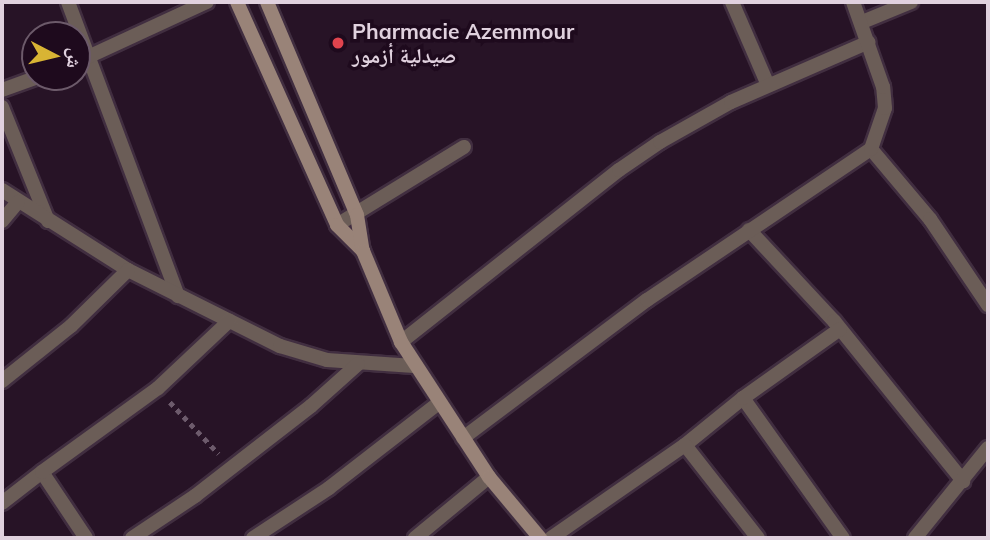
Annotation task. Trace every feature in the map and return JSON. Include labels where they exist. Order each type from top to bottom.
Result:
[{"type":"main road","points":[[237,2],[337,225],[363,251]]},
{"type":"main road","points":[[267,2],[357,215],[363,251],[401,342],[414,366],[489,477],[540,538]]},
{"type":"street","points":[[68,2],[73,21]]},
{"type":"street","points":[[91,56],[207,2]]},
{"type":"street","points":[[732,2],[768,85]]},
{"type":"street","points":[[463,438],[648,300],[871,149],[885,108],[883,87],[853,2]]},
{"type":"street","points":[[862,22],[912,2]]},
{"type":"street","points":[[401,342],[619,170],[660,142],[768,85],[869,43]]},
{"type":"street","points":[[91,77],[178,296]]},
{"type":"street","points":[[2,90],[21,83]]},
{"type":"street","points":[[2,107],[48,221]]},
{"type":"street","points":[[337,225],[464,147]]},
{"type":"street","points":[[871,149],[930,219],[988,305]]},
{"type":"street","points":[[2,190],[128,270],[280,346],[327,360],[414,366]]},
{"type":"street","points":[[2,221],[18,201]]},
{"type":"street","points":[[749,230],[840,329],[963,481]]},
{"type":"street","points":[[2,381],[71,326],[128,270]]},
{"type":"street","points":[[2,503],[158,388],[229,321]]},
{"type":"street","points":[[551,538],[685,445],[743,398],[840,329]]},
{"type":"street","points":[[132,538],[231,468],[311,406],[358,364]]},
{"type":"street","points":[[743,398],[843,538]]},
{"type":"street","points":[[253,538],[329,488],[440,402]]},
{"type":"street","points":[[685,445],[758,538]]},
{"type":"street","points":[[915,538],[988,448]]},
{"type":"street","points":[[41,472],[86,538]]},
{"type":"street","points":[[415,538],[489,477]]},
{"type":"path","points":[[158,388],[231,468]]},
{"type":"place","name":"Pharmacie Azemmour صيدلية أزمور","points":[[338,43]]}]
